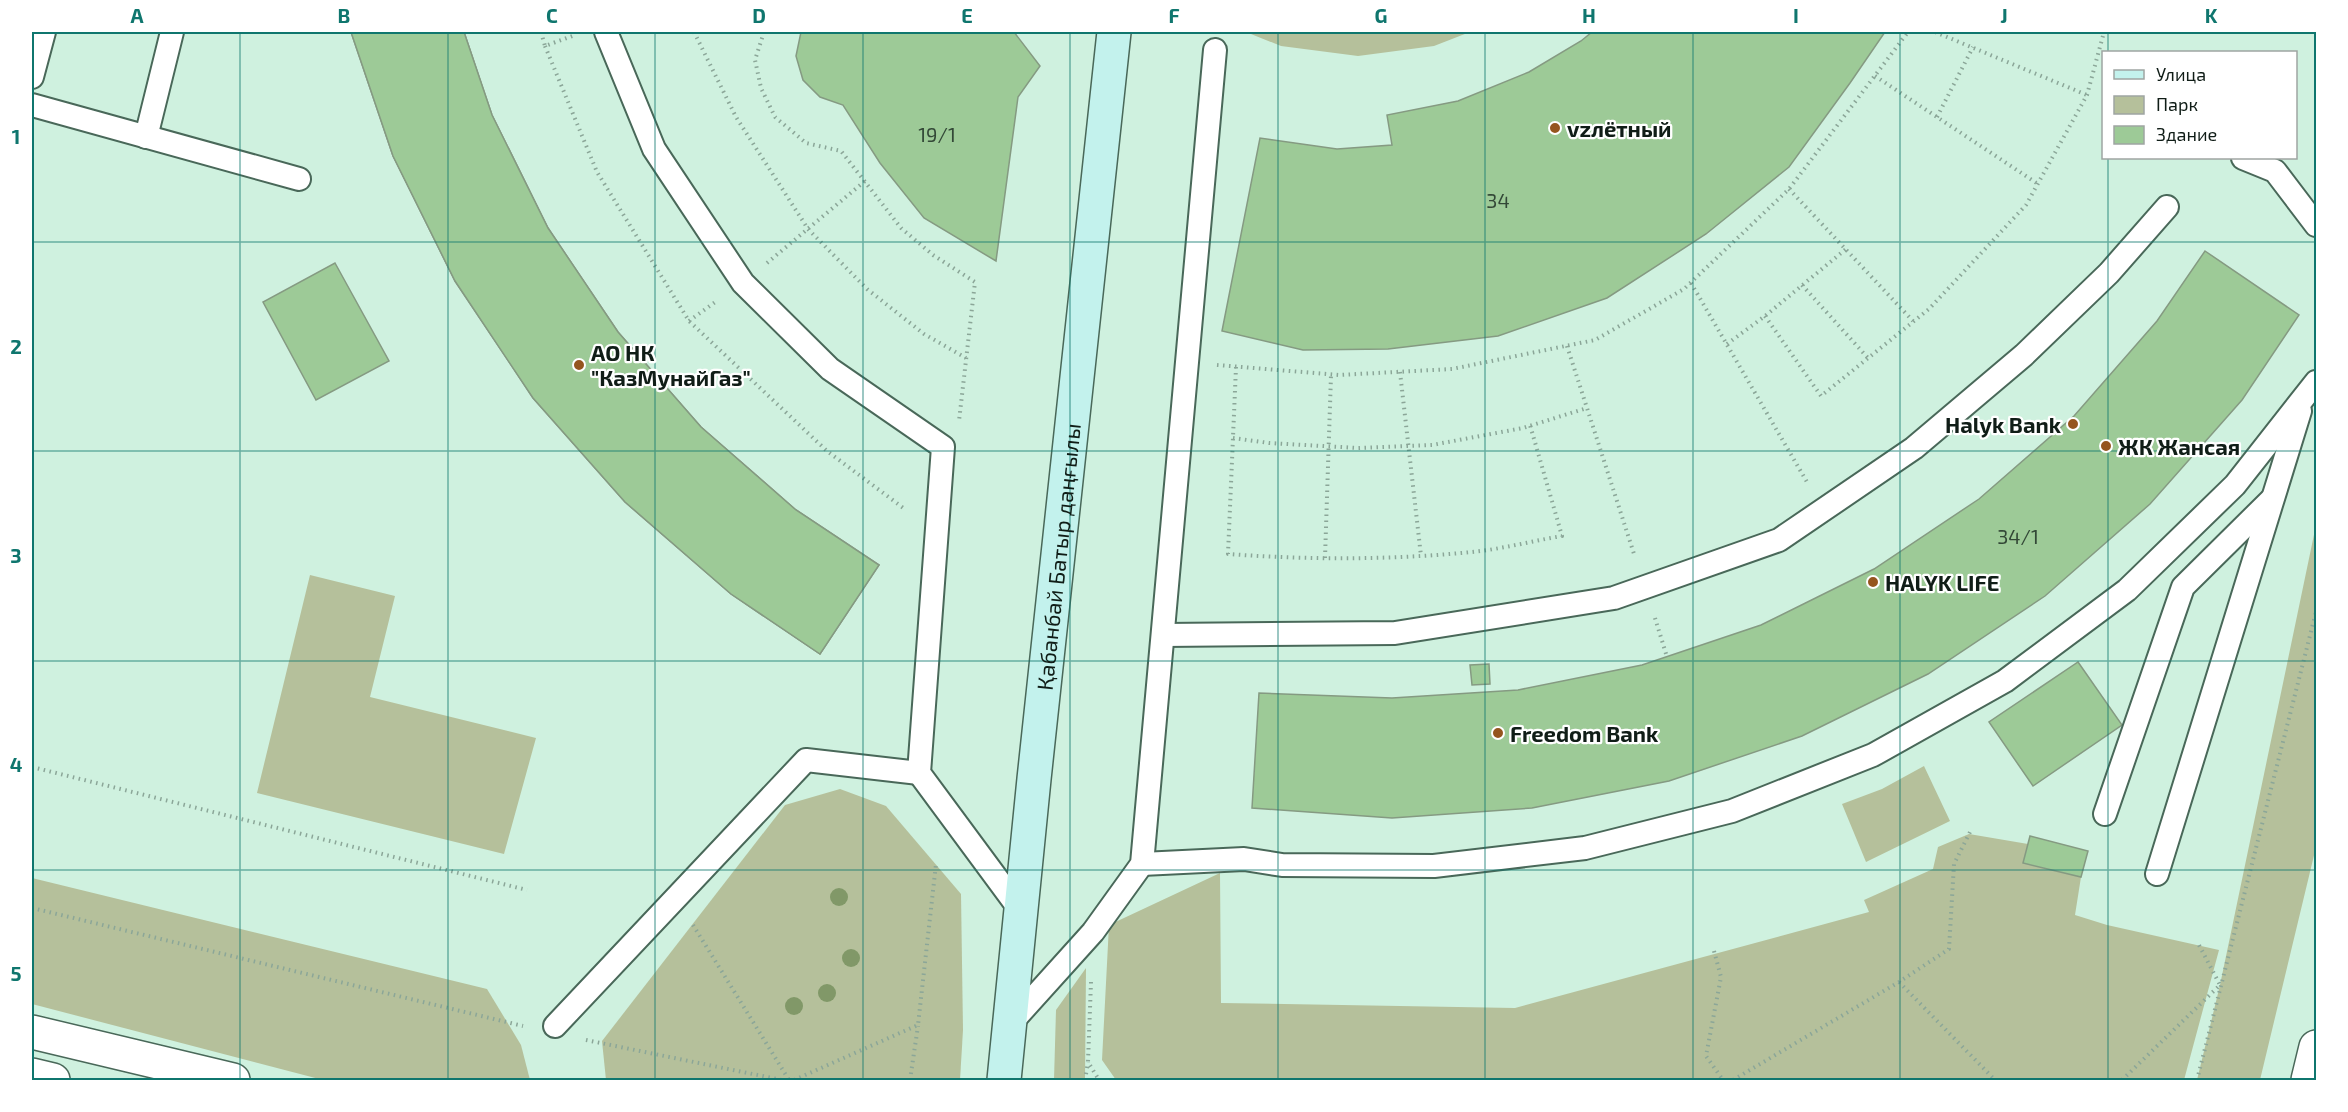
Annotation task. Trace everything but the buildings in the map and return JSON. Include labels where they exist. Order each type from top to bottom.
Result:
[{"type":"main road","name":"Қабанбай Батыр даңғылы","points":[[1004,1080],[1114,32]]},
{"type":"street","points":[[32,1032],[233,1080]]},
{"type":"street","points":[[2308,1080],[2316,1047]]},
{"type":"street","points":[[32,1075],[53,1080]]},
{"type":"lane","points":[[32,77],[44,32]]},
{"type":"lane","points":[[146,137],[172,32]]},
{"type":"lane","points":[[606,32],[654,150],[743,283],[830,369],[944,447],[920,773],[1021,911]]},
{"type":"lane","points":[[1010,1024],[1093,932],[1142,864],[1215,50]]},
{"type":"lane","points":[[32,105],[299,179]]},
{"type":"lane","points":[[2245,159],[2275,171],[2316,225]]},
{"type":"lane","points":[[1162,635],[1395,633],[1614,598],[1779,540],[1914,448],[2024,356],[2109,273],[2167,207]]},
{"type":"lane","points":[[1142,864],[1244,859],[1282,865],[1434,866],[1585,849],[1732,811],[1851,764],[1873,755],[2005,681],[2127,590],[2235,484],[2310,390]]},
{"type":"lane","points":[[2157,874],[2273,498],[2310,390]]},
{"type":"lane","points":[[2105,814],[2183,587],[2273,498]]},
{"type":"lane","points":[[544,1027],[676,897],[806,760],[920,773]]},
{"type":"path","points":[[541,32],[597,172],[689,321],[827,451],[937,533]]},
{"type":"path","points":[[545,46],[585,32]]},
{"type":"path","points":[[694,32],[736,117],[808,229],[867,289],[924,334],[966,358]]},
{"type":"path","points":[[764,32],[755,60],[761,88],[775,117],[806,143],[841,151],[901,228],[933,255],[975,282],[958,427],[944,447]]},
{"type":"path","points":[[1187,362],[1331,375],[1400,372],[1452,369],[1594,340],[1691,283],[1789,189],[1908,32]]},
{"type":"path","points":[[1935,32],[2087,95]]},
{"type":"path","points":[[1765,316],[1821,396],[1929,309],[2026,205],[2087,95],[2104,32]]},
{"type":"path","points":[[1937,117],[1974,47]]},
{"type":"path","points":[[1875,76],[2038,184]]},
{"type":"path","points":[[689,321],[743,283],[865,181]]},
{"type":"path","points":[[1789,189],[1913,321]]},
{"type":"path","points":[[1727,344],[1765,316],[1845,249]]},
{"type":"path","points":[[1691,283],[1824,510]]},
{"type":"path","points":[[1802,285],[1868,358]]},
{"type":"path","points":[[1567,346],[1667,657]]},
{"type":"path","points":[[1236,367],[1228,554],[1299,559],[1421,556],[1474,552],[1562,536],[1530,425]]},
{"type":"path","points":[[1400,372],[1421,556]]},
{"type":"path","points":[[1325,558],[1331,375]]},
{"type":"path","points":[[1233,438],[1269,443],[1358,448],[1432,445],[1530,425],[1587,408]]},
{"type":"path","points":[[2197,1080],[2316,612]]},
{"type":"path","points":[[32,767],[527,890]]},
{"type":"path","points":[[1733,1080],[1899,982],[1949,949],[1954,864],[1971,830]]},
{"type":"path","points":[[910,1080],[936,864]]},
{"type":"path","points":[[676,897],[789,1080]]},
{"type":"path","points":[[32,908],[544,1027]]},
{"type":"path","points":[[1085,1080],[1088,1062],[1093,932]]},
{"type":"path","points":[[2199,945],[2220,985]]},
{"type":"path","points":[[1714,951],[1721,977],[1706,1056],[1723,1080]]},
{"type":"path","points":[[1899,982],[1995,1080]]},
{"type":"path","points":[[2122,1080],[2220,985]]},
{"type":"path","points":[[794,1080],[918,1025]]},
{"type":"path","points":[[580,1039],[782,1080]]},
{"type":"path","points":[[1088,1062],[1099,1080]]},
{"type":"green space","points":[[1246,32],[1470,32],[1434,46],[1358,56],[1281,46]]},
{"type":"green space","points":[[2316,525],[2316,847],[2260,1080],[2197,1080],[2220,985]]},
{"type":"green space","points":[[310,575],[395,596],[370,697],[536,738],[504,854],[257,793]]},
{"type":"green space","points":[[1924,766],[1950,821],[1866,862],[1842,804],[1882,789]]},
{"type":"green space","points":[[840,789],[886,806],[961,894],[963,1030],[960,1080],[606,1080],[602,1041],[785,805]]},
{"type":"green space","points":[[1969,834],[2028,844],[2023,863],[2081,877],[2075,915],[2107,925],[2219,950],[2184,1080],[1116,1080],[1102,1060],[1109,925],[1220,873],[1221,1003],[1515,1008],[1869,912],[1864,900],[1933,869],[1938,847]]},
{"type":"green space","points":[[32,878],[487,989],[521,1045],[530,1080],[323,1080],[32,1004]]},
{"type":"green space","points":[[1086,968],[1085,1080],[1054,1080],[1056,1010]]},
{"type":"place","name":"vzлётный","points":[[1555,128]]},
{"type":"place","name":"АО НК \"КазМунайГаз\"","points":[[579,365]]},
{"type":"place","name":"Halyk Bank","points":[[2073,424]]},
{"type":"place","name":"ЖК Жансая","points":[[2106,446]]},
{"type":"place","name":"HALYK LIFE","points":[[1873,582]]},
{"type":"place","name":"Freedom Bank","points":[[1498,733]]}]
